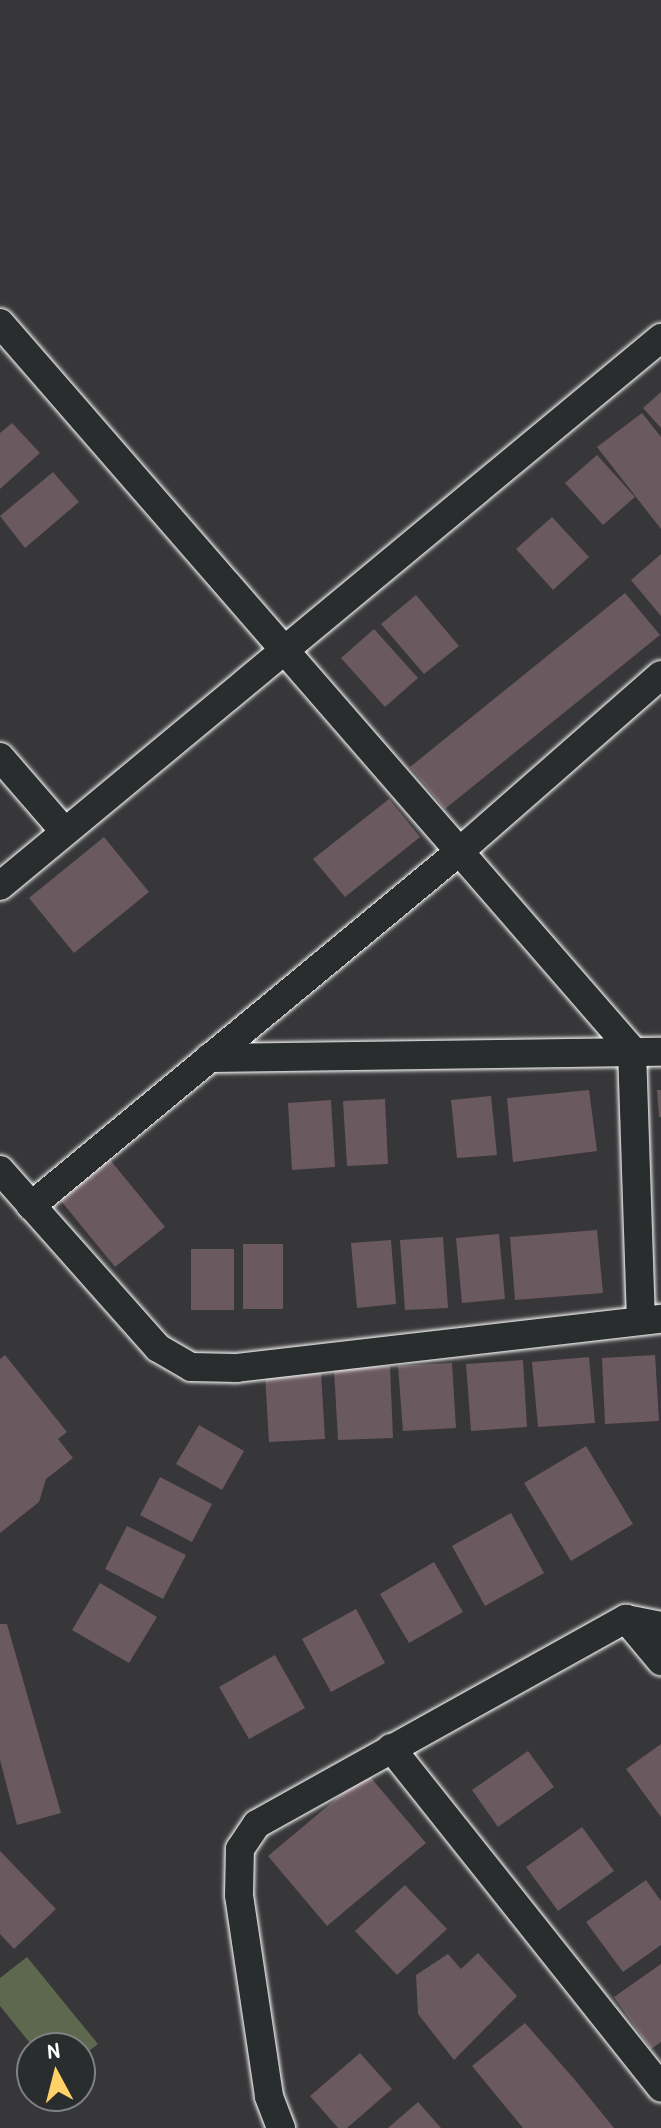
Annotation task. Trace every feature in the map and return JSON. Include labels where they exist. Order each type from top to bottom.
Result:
[{"type":"street","points":[[0,323],[632,1050],[651,1319],[236,1368],[191,1367],[158,1348],[0,1170]]},
{"type":"street","points":[[0,886],[287,652],[661,338]]},
{"type":"street","points":[[31,1206],[460,851],[661,675]]},
{"type":"street","points":[[0,757],[64,831]]},
{"type":"street","points":[[209,1058],[661,1052]]},
{"type":"street","points":[[281,2128],[269,2096],[242,1910],[240,1849],[257,1824],[626,1619],[661,1626]]},
{"type":"street","points":[[626,1619],[661,1661]]},
{"type":"street","points":[[391,1748],[661,2088]]},
{"type":"green space","points":[[27,1957],[88,2032],[21,2032],[0,2006],[0,1978]]},
{"type":"building","points":[[661,392],[661,428],[643,408]]},
{"type":"building","points":[[642,413],[661,437],[661,529],[597,447]]},
{"type":"building","points":[[12,423],[40,453],[0,489],[0,433]]},
{"type":"building","points":[[597,455],[635,497],[603,525],[565,483]]},
{"type":"building","points":[[53,472],[79,502],[25,548],[0,516]]},
{"type":"building","points":[[552,517],[589,557],[553,590],[516,549]]},
{"type":"building","points":[[661,554],[661,616],[631,580]]},
{"type":"building","points":[[625,593],[660,635],[445,809],[410,767]]},
{"type":"building","points":[[416,595],[459,646],[424,674],[381,624]]},
{"type":"building","points":[[374,629],[418,678],[385,707],[341,658]]},
{"type":"building","points":[[389,799],[420,837],[345,897],[313,859]]},
{"type":"building","points":[[104,837],[149,892],[74,953],[29,898]]},
{"type":"building","points":[[589,1090],[597,1151],[513,1162],[507,1098]]},
{"type":"building","points":[[657,1090],[661,1090],[661,1117],[659,1117]]},
{"type":"building","points":[[491,1096],[497,1155],[457,1158],[451,1100]]},
{"type":"building","points":[[385,1099],[388,1164],[347,1166],[343,1101]]},
{"type":"building","points":[[331,1100],[335,1167],[292,1170],[288,1103]]},
{"type":"building","points":[[107,1156],[165,1227],[115,1267],[57,1196]]},
{"type":"building","points":[[597,1230],[603,1293],[515,1300],[510,1237]]},
{"type":"building","points":[[499,1234],[505,1299],[462,1303],[456,1238]]},
{"type":"building","points":[[443,1237],[448,1308],[405,1310],[400,1240]]},
{"type":"building","points":[[391,1240],[396,1304],[357,1308],[351,1243]]},
{"type":"building","points":[[243,1244],[283,1244],[283,1309],[243,1309]]},
{"type":"building","points":[[191,1249],[234,1249],[234,1310],[191,1310]]},
{"type":"building","points":[[5,1355],[67,1432],[58,1439],[73,1458],[46,1479],[39,1502],[0,1533],[0,1359]]},
{"type":"building","points":[[655,1355],[659,1421],[605,1424],[602,1358]]},
{"type":"building","points":[[589,1357],[595,1423],[538,1427],[532,1362]]},
{"type":"building","points":[[523,1360],[527,1427],[471,1431],[466,1364]]},
{"type":"building","points":[[452,1363],[456,1428],[403,1431],[398,1366]]},
{"type":"building","points":[[390,1366],[393,1438],[338,1440],[334,1369]]},
{"type":"building","points":[[321,1372],[325,1439],[269,1442],[265,1375]]},
{"type":"building","points":[[199,1425],[244,1451],[222,1490],[176,1464]]},
{"type":"building","points":[[586,1446],[633,1524],[571,1561],[524,1483]]},
{"type":"building","points":[[160,1477],[212,1504],[192,1542],[140,1515]]},
{"type":"building","points":[[511,1513],[544,1573],[485,1606],[452,1546]]},
{"type":"building","points":[[127,1526],[186,1555],[163,1599],[105,1569]]},
{"type":"building","points":[[434,1562],[463,1612],[409,1643],[380,1594]]},
{"type":"building","points":[[100,1583],[157,1617],[129,1663],[72,1630]]},
{"type":"building","points":[[356,1609],[385,1663],[331,1692],[302,1639]]},
{"type":"building","points":[[0,1624],[7,1624],[61,1813],[17,1825],[0,1760]]},
{"type":"building","points":[[275,1655],[305,1708],[249,1739],[219,1687]]},
{"type":"building","points":[[661,1744],[661,1817],[626,1769]]},
{"type":"building","points":[[528,1751],[554,1787],[498,1827],[472,1790]]},
{"type":"building","points":[[367,1773],[426,1843],[327,1926],[268,1856]]},
{"type":"building","points":[[582,1827],[614,1871],[558,1911],[526,1867]]},
{"type":"building","points":[[0,1851],[56,1909],[14,1949],[0,1934]]},
{"type":"building","points":[[646,1880],[661,1901],[661,1945],[623,1972],[586,1922]]},
{"type":"building","points":[[405,1885],[447,1929],[397,1975],[355,1931]]},
{"type":"building","points":[[478,1953],[517,1996],[454,2060],[418,2014],[416,1975],[448,1954],[461,1969]]},
{"type":"building","points":[[661,1964],[661,2042],[651,2049],[614,1997]]},
{"type":"building","points":[[525,2023],[614,2128],[523,2128],[472,2066]]},
{"type":"building","points":[[360,2053],[392,2089],[347,2128],[338,2128],[310,2096]]},
{"type":"building","points":[[418,2102],[441,2128],[388,2128]]}]
